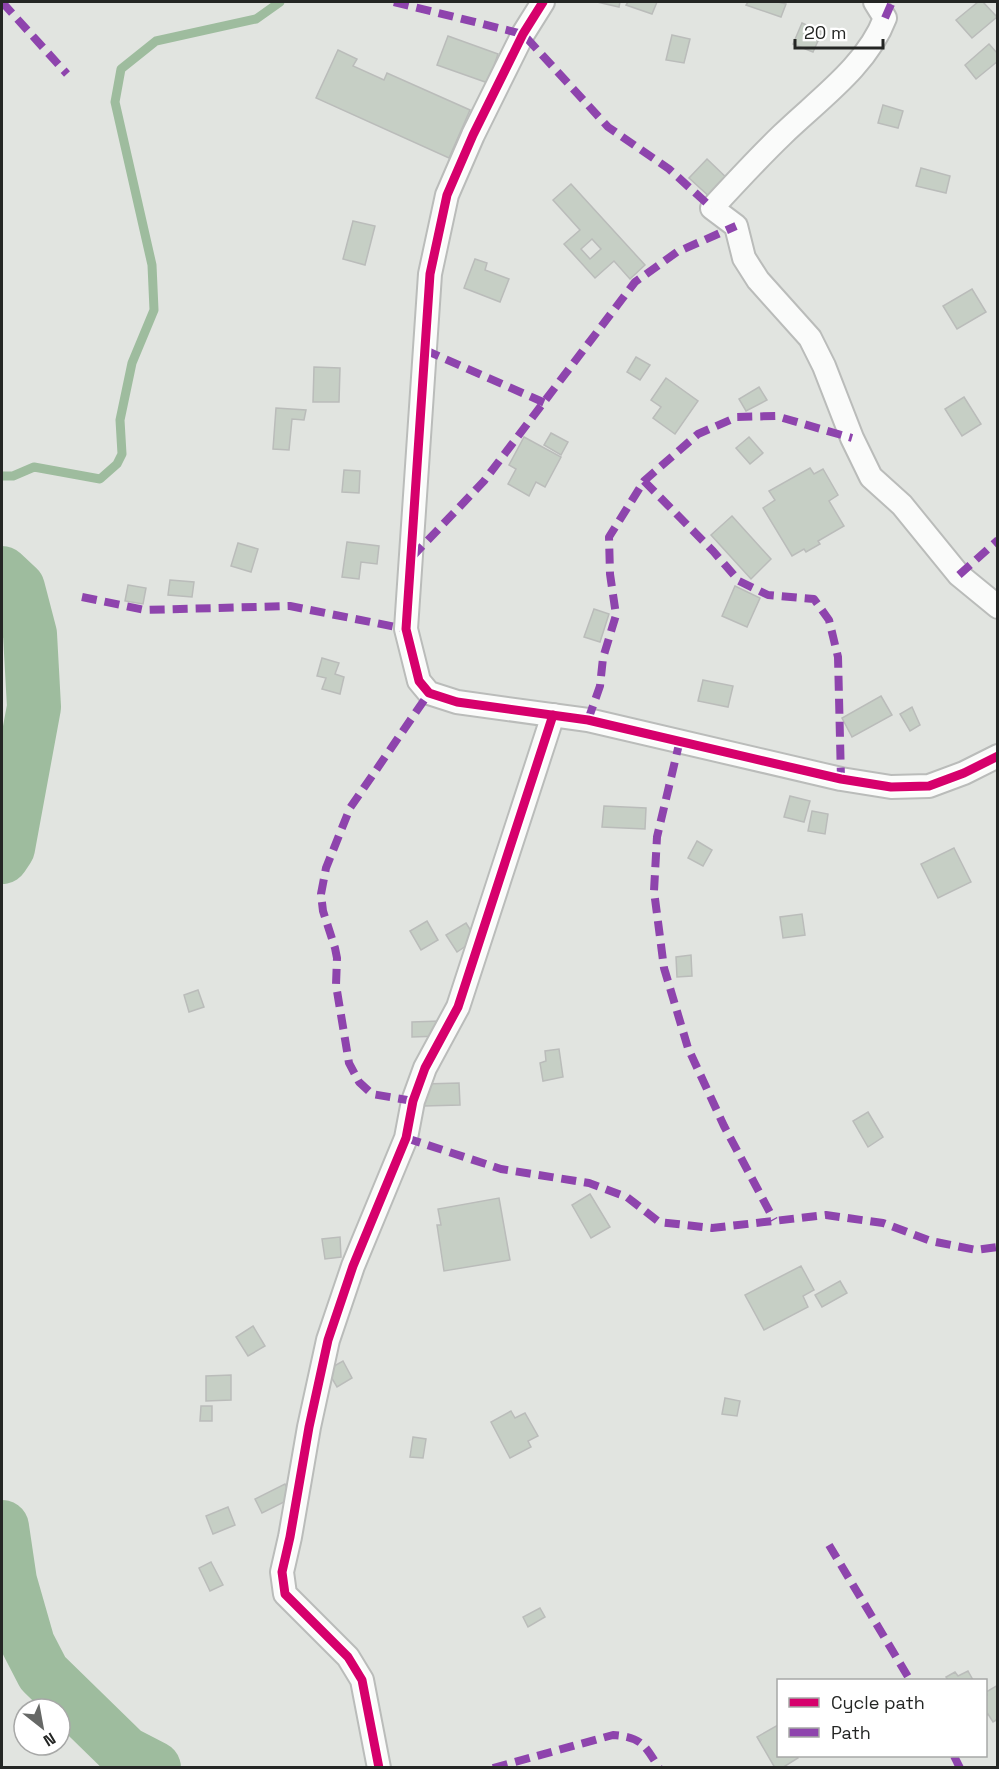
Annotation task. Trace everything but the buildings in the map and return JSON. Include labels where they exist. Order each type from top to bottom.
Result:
[{"type":"street","points":[[543,2],[523,34],[473,135],[447,195],[430,274],[406,629],[419,681],[429,693],[457,702],[588,720],[841,779],[891,787],[929,786],[964,773],[998,756]]},
{"type":"street","points":[[875,2],[885,18],[878,37],[854,67],[782,135],[712,208],[736,226],[744,258],[758,280],[810,338],[871,477],[902,505],[959,575],[998,607]]},
{"type":"street","points":[[379,1767],[362,1680],[348,1657],[285,1594],[282,1572],[328,1340],[353,1266],[406,1138],[413,1101],[425,1068],[458,1007],[553,715]]},
{"type":"waterway","points":[[2,476],[13,476],[34,467],[100,479],[117,464],[122,454],[120,420],[132,363],[154,310],[152,265],[115,102],[121,69],[156,41],[256,19],[280,2]]},
{"type":"waterway","points":[[2,573],[18,588],[30,634],[34,707],[8,848],[2,857]]},
{"type":"waterway","points":[[2,1527],[10,1581],[28,1644],[43,1673],[125,1753],[154,1768]]},
{"type":"marked path","points":[[2,2],[67,74]]},
{"type":"marked path","points":[[394,2],[523,34],[608,127],[669,169],[712,208]]},
{"type":"marked path","points":[[885,18],[892,2]]},
{"type":"marked path","points":[[412,557],[484,481],[635,282],[677,252],[736,226]]},
{"type":"marked path","points":[[425,350],[545,403]]},
{"type":"marked path","points":[[588,720],[600,686],[603,658],[616,615],[610,574],[609,537],[644,481],[698,434],[737,417],[776,416],[852,438]]},
{"type":"marked path","points":[[644,481],[713,551],[739,581],[768,595],[814,599],[829,620],[838,657],[841,779]]},
{"type":"marked path","points":[[959,575],[998,540]]},
{"type":"marked path","points":[[82,597],[145,610],[290,606],[406,629]]},
{"type":"marked path","points":[[413,1101],[372,1094],[359,1082],[349,1063],[336,985],[337,958],[323,911],[321,894],[326,868],[350,808],[429,693]]},
{"type":"marked path","points":[[680,740],[657,837],[654,891],[664,968],[688,1048],[724,1126],[774,1220]]},
{"type":"marked path","points":[[406,1138],[501,1169],[589,1183],[627,1197],[659,1222],[712,1228],[826,1215],[883,1223],[931,1241],[976,1250],[998,1247]]},
{"type":"marked path","points":[[829,1545],[909,1679]]},
{"type":"marked path","points":[[493,1768],[613,1735],[641,1743],[659,1768]]},
{"type":"marked path","points":[[954,1757],[960,1768]]},
{"type":"cycle path","points":[[543,2],[523,34],[473,135],[447,195],[430,274],[406,629],[419,681],[429,693],[457,702],[588,720],[841,779],[891,787],[929,786],[964,773],[998,756]]},
{"type":"cycle path","points":[[379,1768],[362,1680],[348,1657],[285,1594],[282,1572],[328,1340],[353,1266],[406,1138],[413,1101],[425,1068],[458,1007],[553,715]]}]
